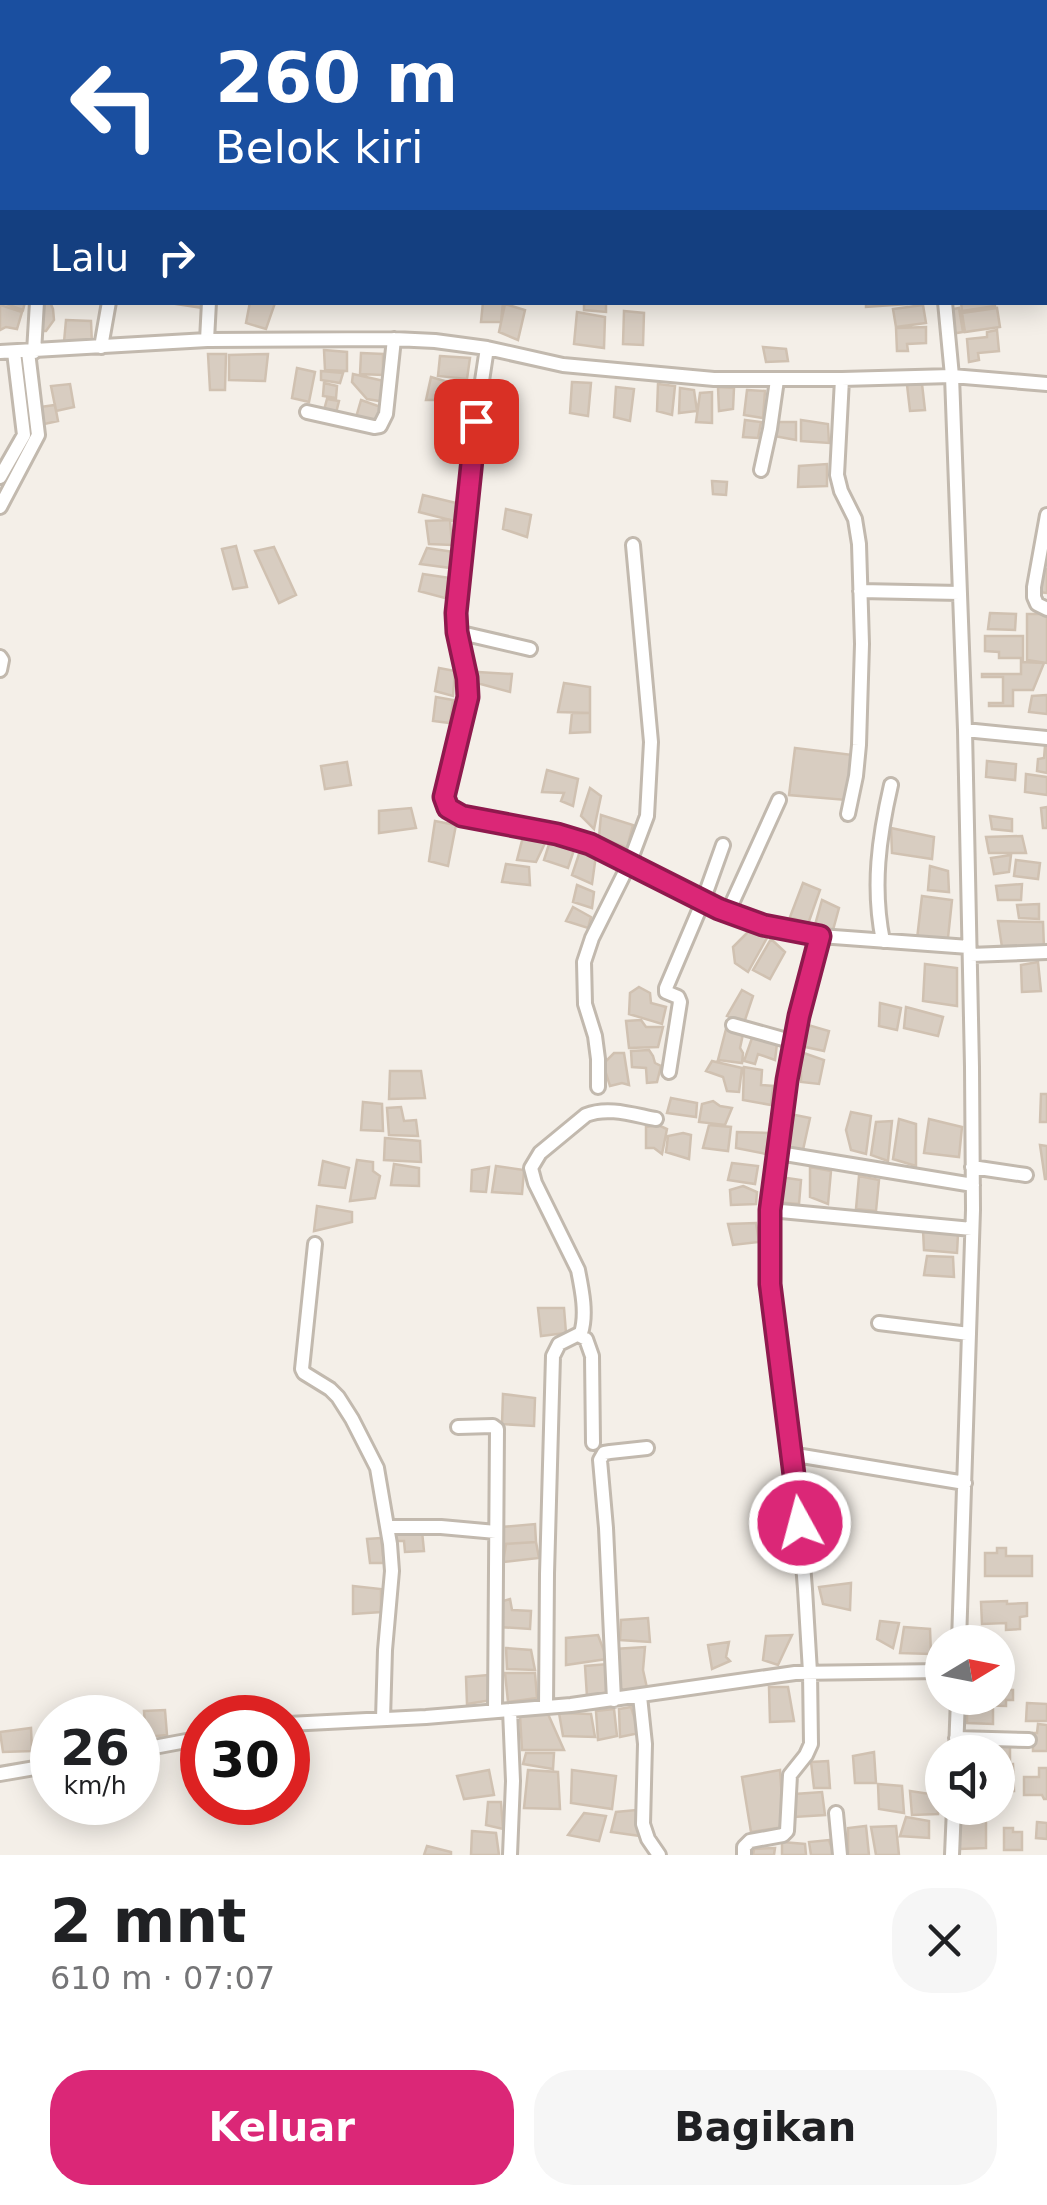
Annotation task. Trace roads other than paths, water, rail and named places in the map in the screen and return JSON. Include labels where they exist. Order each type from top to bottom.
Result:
[{"type":"street","points":[[0,508],[7,475],[38,435],[19,352],[37,305]]},
{"type":"street","points":[[101,346],[108,305]]},
{"type":"street","points":[[207,340],[209,305]]},
{"type":"street","points":[[945,305],[952,376],[965,730],[973,1185],[961,1625]]},
{"type":"street","points":[[19,352],[207,340],[394,338],[487,348],[563,365],[714,379],[952,376],[1047,384]]},
{"type":"street","points":[[307,412],[380,426],[386,414],[394,338]]},
{"type":"street","points":[[487,348],[471,452],[458,588],[457,632],[468,697],[444,797],[448,808],[462,816],[590,844],[703,901],[763,925],[820,936],[970,951],[1047,952]]},
{"type":"street","points":[[761,470],[777,380]]},
{"type":"street","points":[[842,380],[837,476],[855,519],[859,544],[862,644],[859,745],[848,814]]},
{"type":"street","points":[[1044,606],[1034,587],[1047,515]]},
{"type":"street","points":[[598,1087],[595,1036],[585,1004],[584,962],[647,816],[651,758],[633,545]]},
{"type":"street","points":[[860,592],[960,593]]},
{"type":"street","points":[[457,632],[530,649]]},
{"type":"street","points":[[0,657],[0,670]]},
{"type":"street","points":[[965,730],[1047,738]]},
{"type":"street","points":[[883,941],[877,864],[890,784]]},
{"type":"street","points":[[728,912],[780,800]]},
{"type":"street","points":[[669,1072],[680,1002],[666,988],[723,845]]},
{"type":"street","points":[[744,1855],[744,1847],[750,1842],[787,1832],[790,1776],[811,1744],[797,1490],[770,1284],[770,1210],[787,1080],[820,936]]},
{"type":"street","points":[[733,1026],[794,1042]]},
{"type":"street","points":[[546,1707],[551,1382],[555,1348],[578,1335],[584,1325],[578,1270],[531,1168],[540,1154],[586,1115],[606,1110],[656,1119]]},
{"type":"street","points":[[778,1154],[973,1185]]},
{"type":"street","points":[[972,1167],[1026,1175]]},
{"type":"street","points":[[770,1210],[972,1229]]},
{"type":"street","points":[[315,1244],[302,1369],[330,1389],[352,1419],[380,1477],[388,1527],[392,1571],[383,1719]]},
{"type":"street","points":[[879,1323],[969,1334]]},
{"type":"street","points":[[578,1335],[586,1339],[592,1356],[592,1443]]},
{"type":"street","points":[[458,1428],[496,1429],[502,1710],[513,1781],[510,1855]]},
{"type":"street","points":[[614,1700],[600,1460],[604,1453],[647,1448]]},
{"type":"street","points":[[790,1454],[965,1482]]},
{"type":"street","points":[[388,1527],[496,1532]]},
{"type":"street","points":[[310,1723],[546,1707],[810,1672],[925,1671]]},
{"type":"street","points":[[640,1696],[644,1824],[659,1855]]},
{"type":"street","points":[[1015,1741],[1029,1740]]},
{"type":"street","points":[[0,1774],[30,1769]]},
{"type":"street","points":[[836,1813],[840,1855]]},
{"type":"street","points":[[952,1855],[953,1825]]}]
